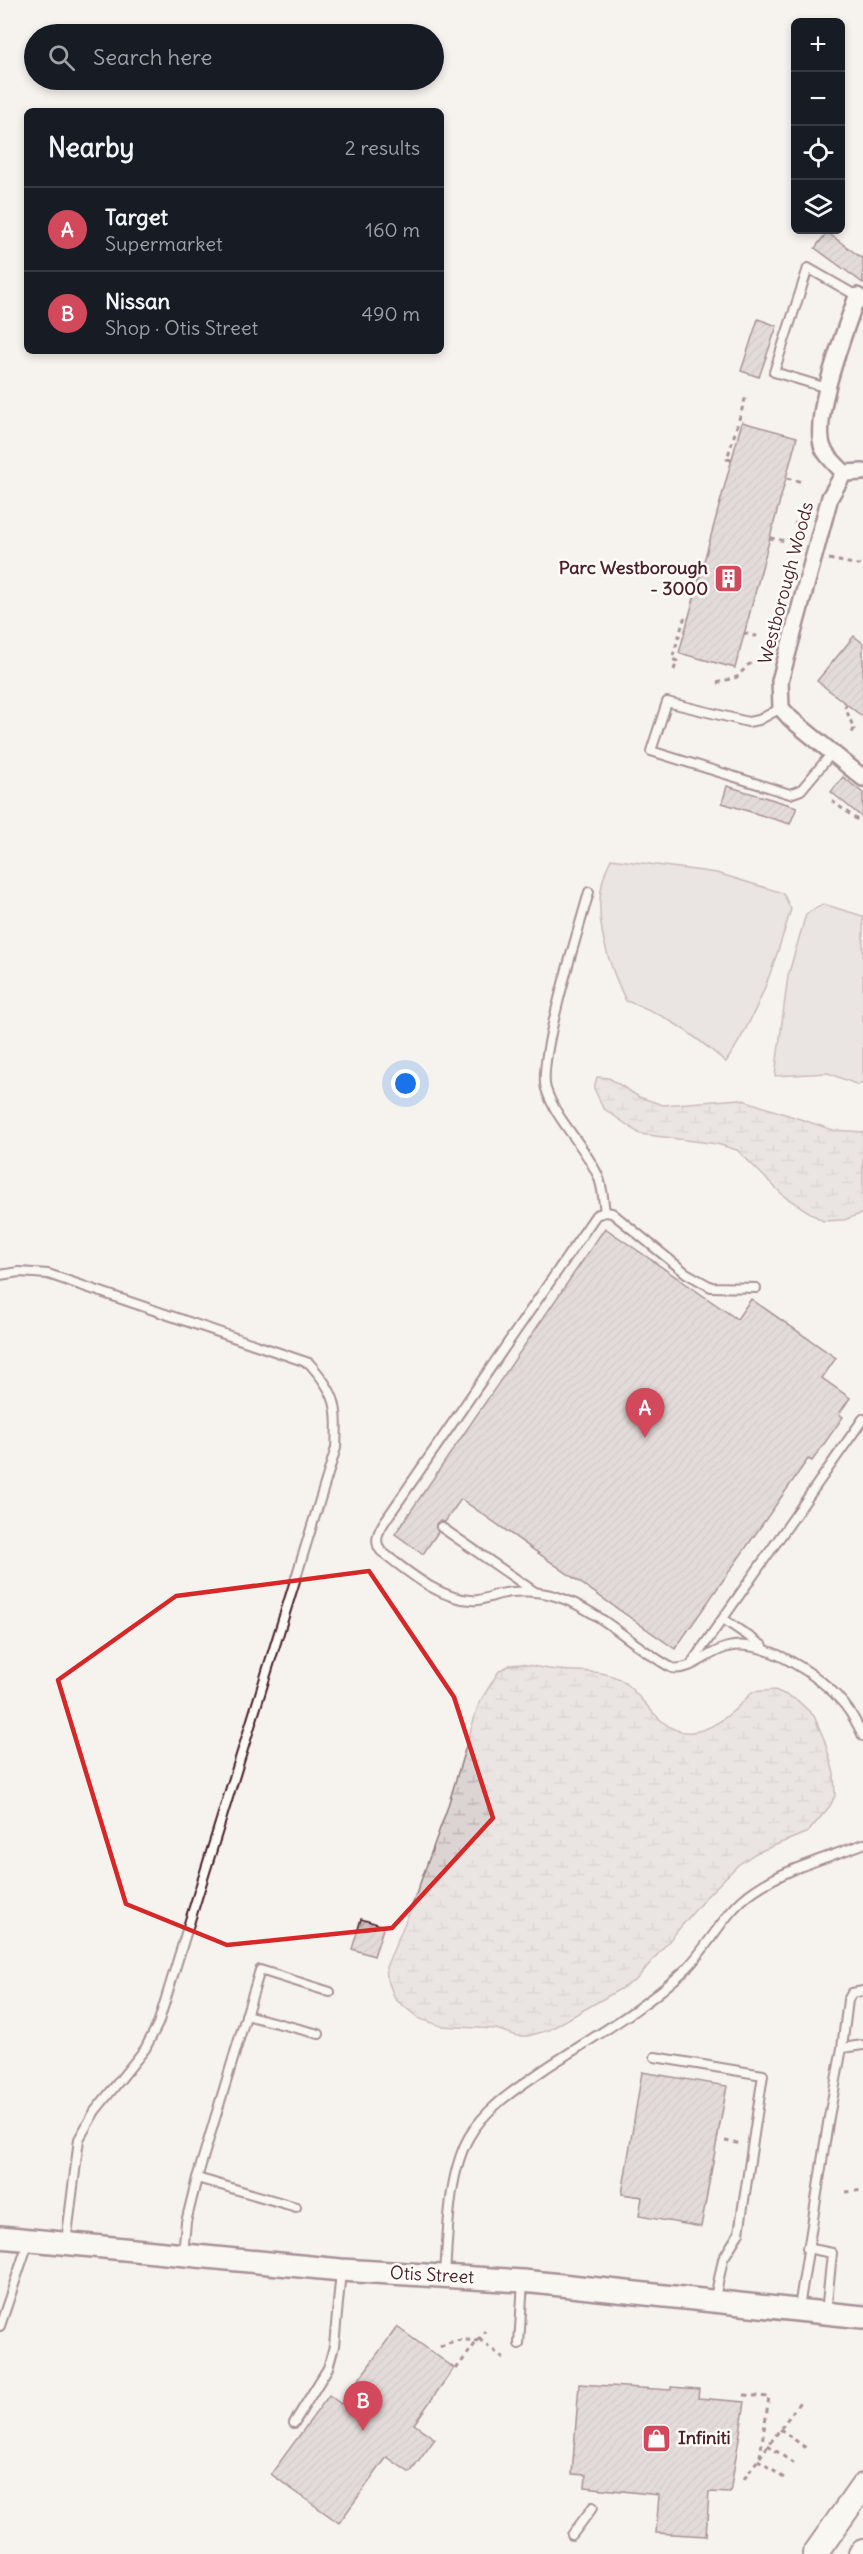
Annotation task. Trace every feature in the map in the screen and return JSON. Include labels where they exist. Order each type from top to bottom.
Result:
[{"type":"highway","points":[[815,2554],[863,2486]]},
{"type":"main road","name":"Otis Street","points":[[0,2237],[341,2270],[523,2281],[863,2318]]},
{"type":"street","points":[[860,298],[827,388],[821,439],[825,451],[844,473],[863,472]]},
{"type":"street","name":"Westborough Woods","points":[[781,708],[780,681],[830,497],[844,473]]},
{"type":"street","points":[[781,708],[791,719],[863,778]]},
{"type":"lane","points":[[827,388],[774,372],[808,268],[860,298]]},
{"type":"lane","points":[[781,708],[759,720],[748,722],[667,702],[651,751],[790,794],[801,790],[832,753]]},
{"type":"lane","points":[[589,892],[549,1041],[545,1083],[562,1122],[587,1154],[599,1178],[605,1212]]},
{"type":"lane","points":[[756,1288],[711,1287],[687,1273],[613,1214],[605,1212],[594,1218],[392,1511],[377,1537],[379,1548],[425,1583],[465,1600],[481,1600],[516,1592],[536,1593],[568,1601],[590,1612],[672,1668],[678,1669],[690,1665],[729,1646],[742,1644],[769,1651]]},
{"type":"lane","points":[[0,1275],[20,1272],[48,1274],[309,1363],[328,1384],[337,1414],[336,1449],[158,2025],[145,2049],[95,2111],[80,2139],[66,2245]]},
{"type":"lane","points":[[690,1665],[863,1419]]},
{"type":"lane","points":[[441,1527],[536,1593]]},
{"type":"lane","points":[[723,1619],[832,1692],[849,1711],[863,1736]]},
{"type":"lane","points":[[445,2276],[457,2167],[468,2139],[486,2114],[510,2092],[640,2006],[671,1982],[687,1967],[730,1911],[754,1890],[798,1868],[863,1844]]},
{"type":"lane","points":[[183,2256],[186,2222],[197,2178],[260,1970],[330,1992]]},
{"type":"lane","points":[[798,2312],[849,1997],[863,1991]]},
{"type":"lane","points":[[246,2015],[319,2034]]},
{"type":"lane","points":[[842,2048],[863,2045]]},
{"type":"lane","points":[[655,2057],[763,2075],[739,2233],[723,2259],[714,2303]]},
{"type":"lane","points":[[197,2178],[296,2207]]},
{"type":"lane","points":[[0,2326],[28,2241]]},
{"type":"lane","points":[[807,2248],[832,2253],[825,2314]]},
{"type":"lane","points":[[294,2423],[328,2368],[334,2346],[341,2270]]},
{"type":"lane","points":[[519,2344],[523,2281]]},
{"type":"lane","points":[[572,2535],[593,2507]]},
{"type":"path","points":[[731,460],[727,459],[746,396]]},
{"type":"path","points":[[787,478],[803,482]]},
{"type":"path","points":[[794,523],[810,528]]},
{"type":"path","points":[[770,538],[804,548]]},
{"type":"path","points":[[824,558],[863,566]]},
{"type":"path","points":[[674,670],[676,661],[672,659],[685,616],[689,618]]},
{"type":"path","points":[[744,633],[760,637]]},
{"type":"path","points":[[717,683],[737,677],[754,662]]},
{"type":"path","points":[[847,704],[845,707],[854,729],[852,733]]},
{"type":"path","points":[[832,801],[863,824]]},
{"type":"path","points":[[846,2192],[863,2190]]},
{"type":"path","points":[[456,2369],[485,2331]]},
{"type":"path","points":[[440,2347],[449,2341],[478,2340],[507,2361]]},
{"type":"path","points":[[744,2395],[770,2397],[759,2458]]},
{"type":"path","points":[[744,2479],[802,2399]]},
{"type":"path","points":[[780,2429],[806,2448]]},
{"type":"path","points":[[768,2445],[794,2464]]},
{"type":"path","points":[[759,2458],[784,2478]]},
{"type":"highlighted area","points":[[369,1571],[454,1697],[493,1818],[392,1928],[227,1945],[126,1904],[58,1680],[176,1596]]},
{"type":"green space","points":[[611,859],[717,873],[783,893],[791,909],[779,949],[756,1007],[726,1062],[679,1026],[654,1012],[626,1001],[606,949],[600,913],[600,894]]},
{"type":"green space","points":[[823,904],[863,916],[863,1082],[858,1085],[828,1073],[775,1076],[788,976],[806,914]]},
{"type":"green space","points":[[597,1077],[609,1078],[639,1097],[663,1105],[740,1099],[833,1130],[863,1132],[863,1213],[844,1220],[823,1221],[785,1197],[737,1150],[717,1144],[640,1134],[603,1108],[594,1088]]},
{"type":"green space","points":[[522,1664],[554,1670],[614,1676],[627,1684],[663,1722],[675,1729],[687,1732],[700,1731],[712,1726],[734,1711],[752,1692],[775,1690],[797,1700],[814,1716],[824,1739],[834,1773],[835,1796],[830,1806],[808,1832],[756,1853],[738,1865],[706,1897],[636,1980],[549,2030],[528,2036],[517,2036],[496,2029],[441,2026],[420,2019],[395,1999],[387,1978],[386,1967],[410,1911],[447,1809],[479,1703],[499,1671],[510,1665]]},
{"type":"building","points":[[826,234],[830,234],[863,259],[863,283],[815,248]]},
{"type":"building","points":[[758,319],[777,326],[759,377],[741,371]]},
{"type":"building","name":"Parc Westborough - 3000","points":[[742,422],[797,437],[735,668],[679,653]]},
{"type":"building","points":[[854,636],[863,643],[863,717],[817,681]]},
{"type":"building","points":[[843,777],[863,793],[863,818],[831,792]]},
{"type":"building","points":[[727,786],[797,807],[790,824],[722,803]]},
{"type":"building","points":[[605,1228],[737,1319],[751,1299],[836,1358],[822,1378],[850,1398],[839,1414],[843,1417],[812,1461],[808,1459],[675,1649],[461,1499],[445,1522],[439,1521],[436,1524],[438,1532],[423,1554],[395,1534]]},
{"type":"building","points":[[361,1919],[384,1926],[374,1956],[352,1949]]},
{"type":"building","points":[[642,2072],[727,2086],[701,2227],[639,2216],[642,2197],[622,2194]]},
{"type":"building","points":[[397,2327],[454,2368],[414,2424],[435,2439],[410,2473],[387,2457],[339,2523],[271,2474],[329,2395],[341,2404]]},
{"type":"building","name":"Infiniti","points":[[579,2384],[671,2390],[671,2387],[699,2389],[698,2398],[745,2402],[730,2493],[709,2492],[706,2536],[656,2533],[659,2495],[585,2487],[586,2475],[572,2474]]},
{"type":"place","name":"Parc Westborough - 3000","points":[[729,578]]},
{"type":"place","name":"Target","points":[[645,1438]]},
{"type":"place","name":"Nissan","points":[[363,2431]]},
{"type":"place","name":"Infiniti","points":[[657,2438]]}]
